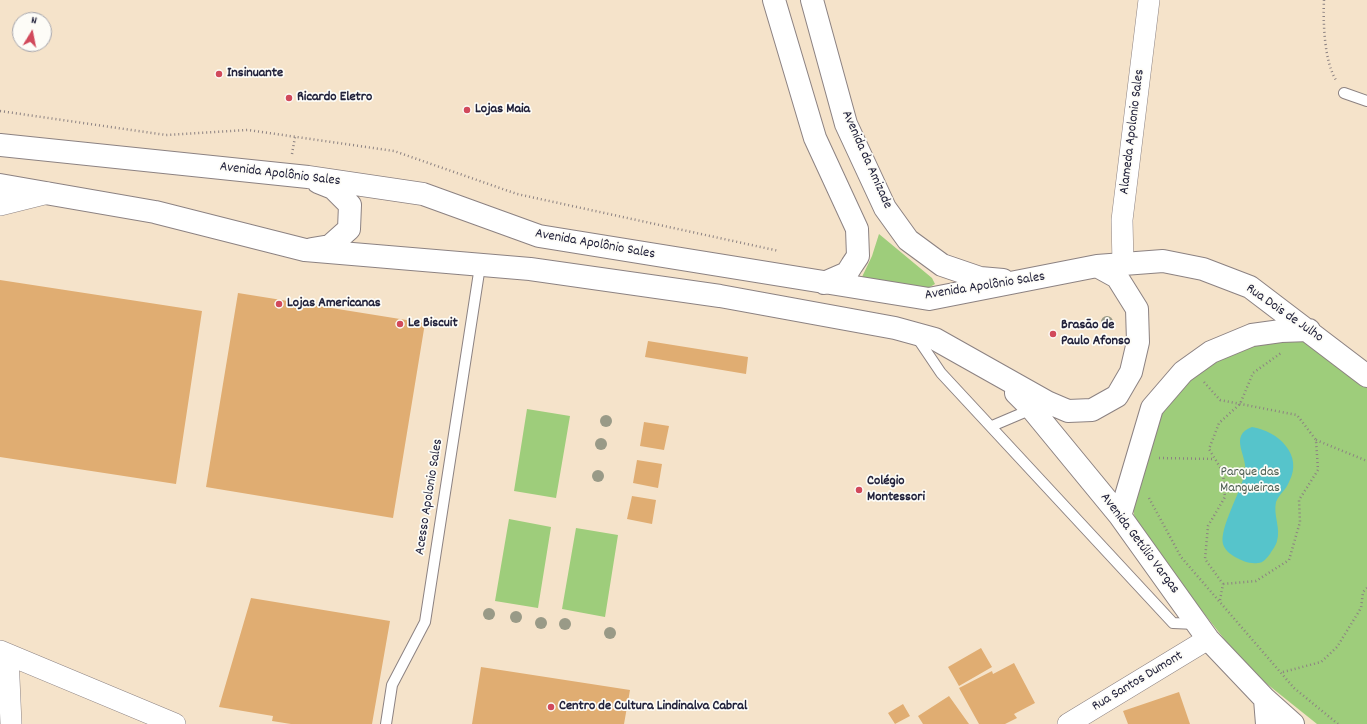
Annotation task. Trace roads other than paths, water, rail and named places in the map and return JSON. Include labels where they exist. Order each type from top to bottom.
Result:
[{"type":"street","name":"Avenida da Amizade","points":[[812,0],[846,124],[885,208],[908,240],[942,265],[980,278],[1024,282]]},
{"type":"street","name":"Alameda Apolonio Sales","points":[[1123,264],[1122,220],[1149,0]]},
{"type":"street","points":[[774,4],[816,138],[857,229],[858,256],[846,273],[824,283]]},
{"type":"street","points":[[816,138],[846,124]]},
{"type":"street","name":"Avenida Apolônio Sales","points":[[1,144],[308,177],[423,194],[539,236],[929,299],[1024,282],[1097,266]]},
{"type":"street","points":[[305,250],[330,246],[349,229],[350,205],[332,188],[308,177]]},
{"type":"street","points":[[0,185],[155,212],[305,250],[480,266],[530,269],[720,296],[914,333],[936,339],[1047,402],[1068,411],[1092,410],[1117,396],[1131,372],[1138,342],[1137,309],[1117,277],[1097,266]]},
{"type":"street","points":[[0,205],[48,193]]},
{"type":"street","name":"Rua Dois de Julho","points":[[1097,266],[1163,262],[1203,269],[1250,287],[1309,330],[1367,376]]},
{"type":"street","points":[[1120,516],[1152,408],[1183,372],[1211,352],[1252,335],[1281,331],[1309,330]]},
{"type":"street","name":"Avenida Getúlio Vargas","points":[[996,372],[1032,409],[1120,516],[1203,631],[1264,699],[1293,724]]},
{"type":"street","name":"Rua Santos Dumont","points":[[1068,724],[1203,631]]},
{"type":"street","points":[[11,724],[4,654],[175,724]]},
{"type":"street","points":[[1264,699],[1267,724]]},
{"type":"lane","points":[[1344,93],[1367,101]]},
{"type":"lane","name":"Acesso Apolonio Sales","points":[[386,724],[392,685],[424,622],[480,266]]},
{"type":"lane","points":[[914,333],[941,373],[992,426],[1172,623],[1203,631]]},
{"type":"lane","points":[[992,426],[1032,409]]},
{"type":"water","points":[[1252,427],[1271,433],[1279,439],[1291,454],[1293,463],[1293,472],[1289,482],[1276,502],[1275,512],[1278,536],[1276,543],[1270,554],[1260,563],[1249,563],[1235,557],[1226,550],[1223,544],[1224,529],[1227,519],[1240,489],[1245,472],[1240,441],[1241,436],[1245,431]]},
{"type":"place","name":"Insinuante","points":[[219,74]]},
{"type":"place","name":"Ricardo Eletro","points":[[289,98]]},
{"type":"place","name":"Lojas Maia","points":[[467,110]]},
{"type":"place","name":"Lojas Americanas","points":[[279,304]]},
{"type":"place","name":"Le Biscuit","points":[[400,324]]},
{"type":"place","name":"Brasão de Paulo Afonso","points":[[1053,334]]},
{"type":"place","name":"Colégio Montessori","points":[[859,490]]},
{"type":"place","name":"Centro de Cultura Lindinalva Cabral","points":[[551,707]]},
{"type":"park label","name":"Parque das Mangueiras","points":[[1250,482]]}]
